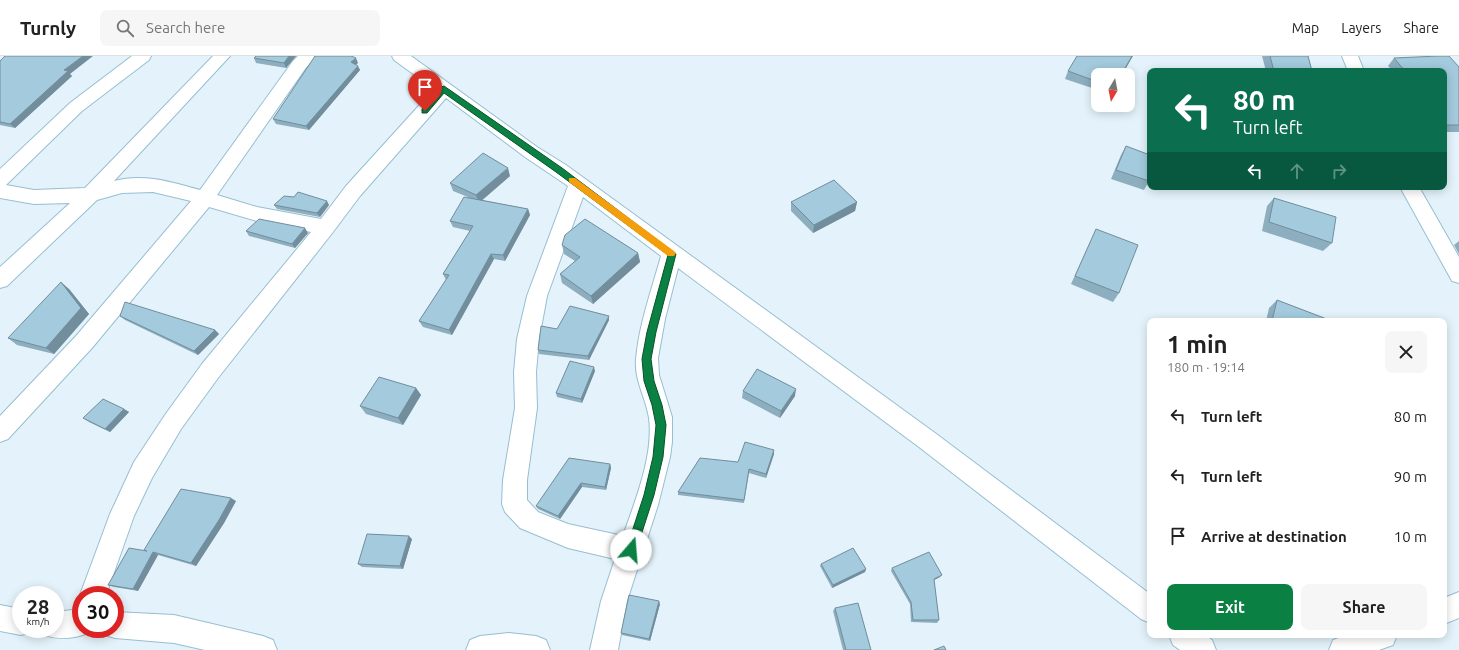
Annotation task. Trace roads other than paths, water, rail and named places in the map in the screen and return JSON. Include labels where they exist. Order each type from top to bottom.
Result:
[{"type":"street","points":[[0,180],[76,107],[143,56]]},
{"type":"street","points":[[0,280],[90,195],[222,56]]},
{"type":"street","points":[[0,432],[84,342],[204,199],[299,66],[308,56]]},
{"type":"street","points":[[400,56],[927,440],[1147,608]]},
{"type":"street","points":[[1350,56],[1355,68]]},
{"type":"street","points":[[96,586],[122,514],[143,470],[173,422],[215,365],[326,227],[353,191],[444,89]]},
{"type":"street","points":[[578,185],[537,296],[528,338],[525,372],[526,408],[515,480],[514,504],[529,520],[568,536],[631,550]]},
{"type":"street","points":[[0,191],[34,197],[90,195],[122,186],[153,186],[180,191],[258,214],[326,227]]},
{"type":"street","points":[[1411,190],[1459,275]]},
{"type":"street","points":[[604,650],[614,601],[649,495],[658,457],[661,425],[657,405],[649,381],[646,359],[651,332],[672,254]]},
{"type":"street","points":[[1447,610],[1459,605]]},
{"type":"street","points":[[0,618],[12,620]]},
{"type":"street","points":[[124,626],[174,629],[263,650]]},
{"type":"street","points":[[1187,638],[1202,650]]},
{"type":"street","points":[[1343,650],[1375,638]]},
{"type":"street","points":[[480,650],[508,647],[536,650]]}]
